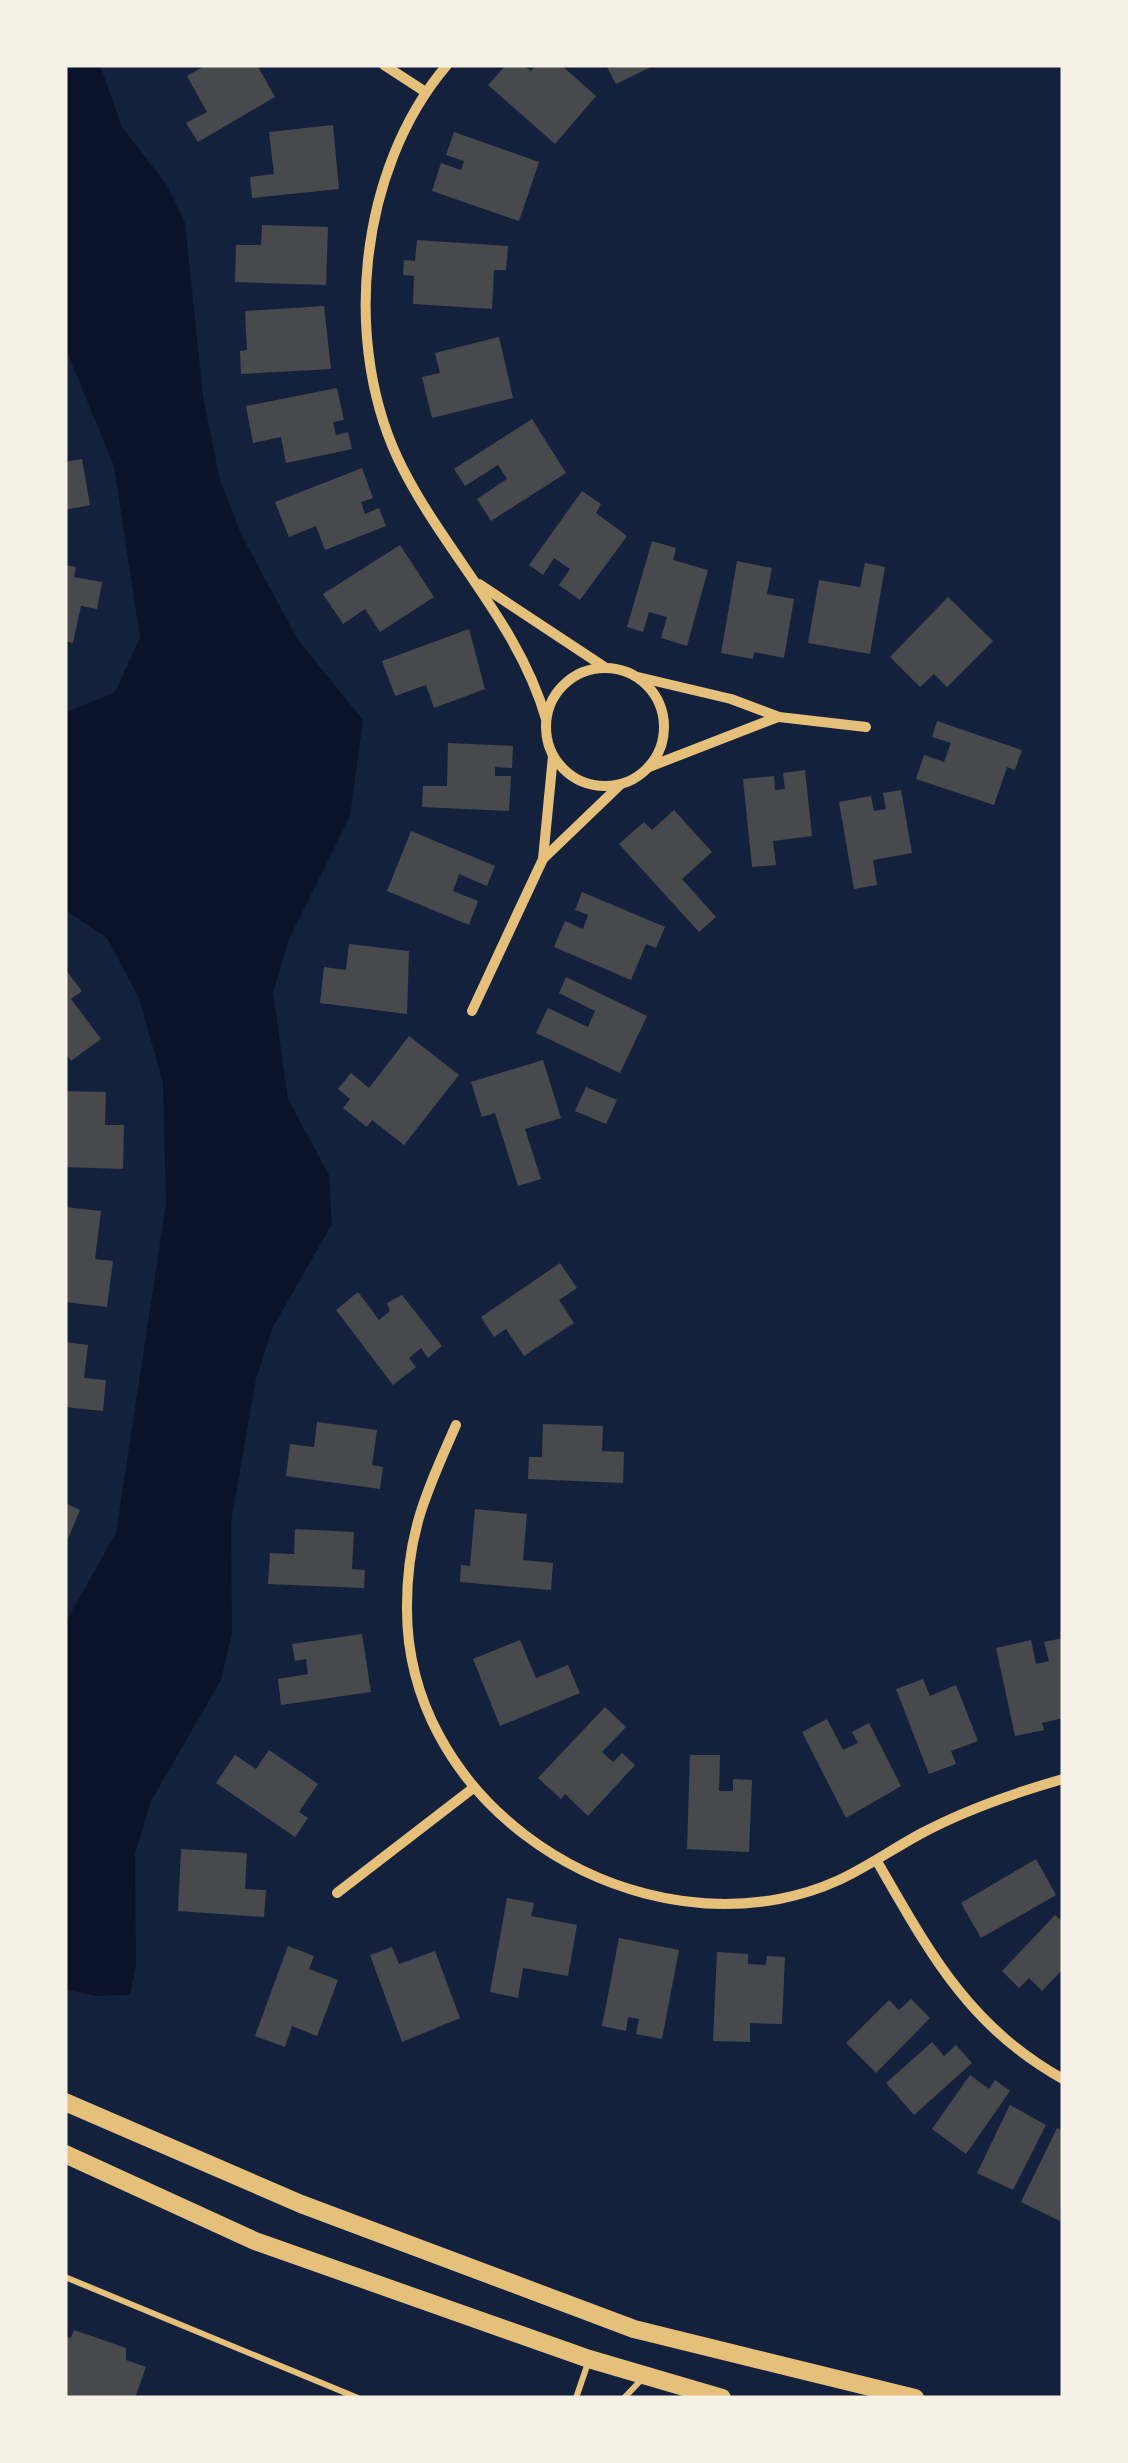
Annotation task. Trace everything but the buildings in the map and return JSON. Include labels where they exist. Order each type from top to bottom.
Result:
[{"type":"main road","points":[[65,2102],[301,2204],[634,2328],[840,2390],[915,2398]]},
{"type":"main road","points":[[65,2154],[255,2241],[589,2358],[722,2398]]},
{"type":"street","points":[[384,65],[424,91]]},
{"type":"street","points":[[446,65],[424,91],[398,146],[378,209],[367,272],[367,339],[380,407],[401,466],[522,656],[546,720],[553,756],[543,859],[472,1011]]},
{"type":"street","points":[[474,580],[606,668],[731,698],[778,717],[866,727]]},
{"type":"street","points":[[546,720],[560,688],[589,670],[606,668]]},
{"type":"street","points":[[636,677],[649,688],[663,719],[658,752],[648,767]]},
{"type":"street","points":[[543,859],[620,784],[648,767],[778,717]]},
{"type":"street","points":[[553,756],[582,782],[620,784]]},
{"type":"street","points":[[456,1426],[417,1513],[406,1609],[411,1655],[427,1705],[472,1789],[543,1850],[587,1875],[682,1901],[776,1899],[823,1888],[878,1863],[920,1834],[992,1800],[1063,1779]]},
{"type":"street","points":[[337,1893],[472,1789]]},
{"type":"street","points":[[878,1863],[928,1950],[971,2011],[1022,2057],[1063,2080]]},
{"type":"lane","points":[[65,2277],[358,2398]]},
{"type":"lane","points":[[576,2398],[589,2358]]},
{"type":"lane","points":[[624,2398],[644,2376]]},
{"type":"water","points":[[65,65],[100,65],[122,127],[167,185],[185,223],[203,396],[220,480],[241,534],[298,640],[363,720],[350,816],[289,939],[273,992],[288,1099],[329,1175],[332,1224],[272,1329],[256,1379],[231,1522],[232,1633],[221,1680],[151,1801],[135,1854],[136,1966],[130,1995],[96,1996],[65,1989],[65,1623],[116,1533],[166,1204],[163,1083],[139,998],[107,938],[65,910],[65,713],[115,692],[140,638],[114,466],[65,347]]}]
